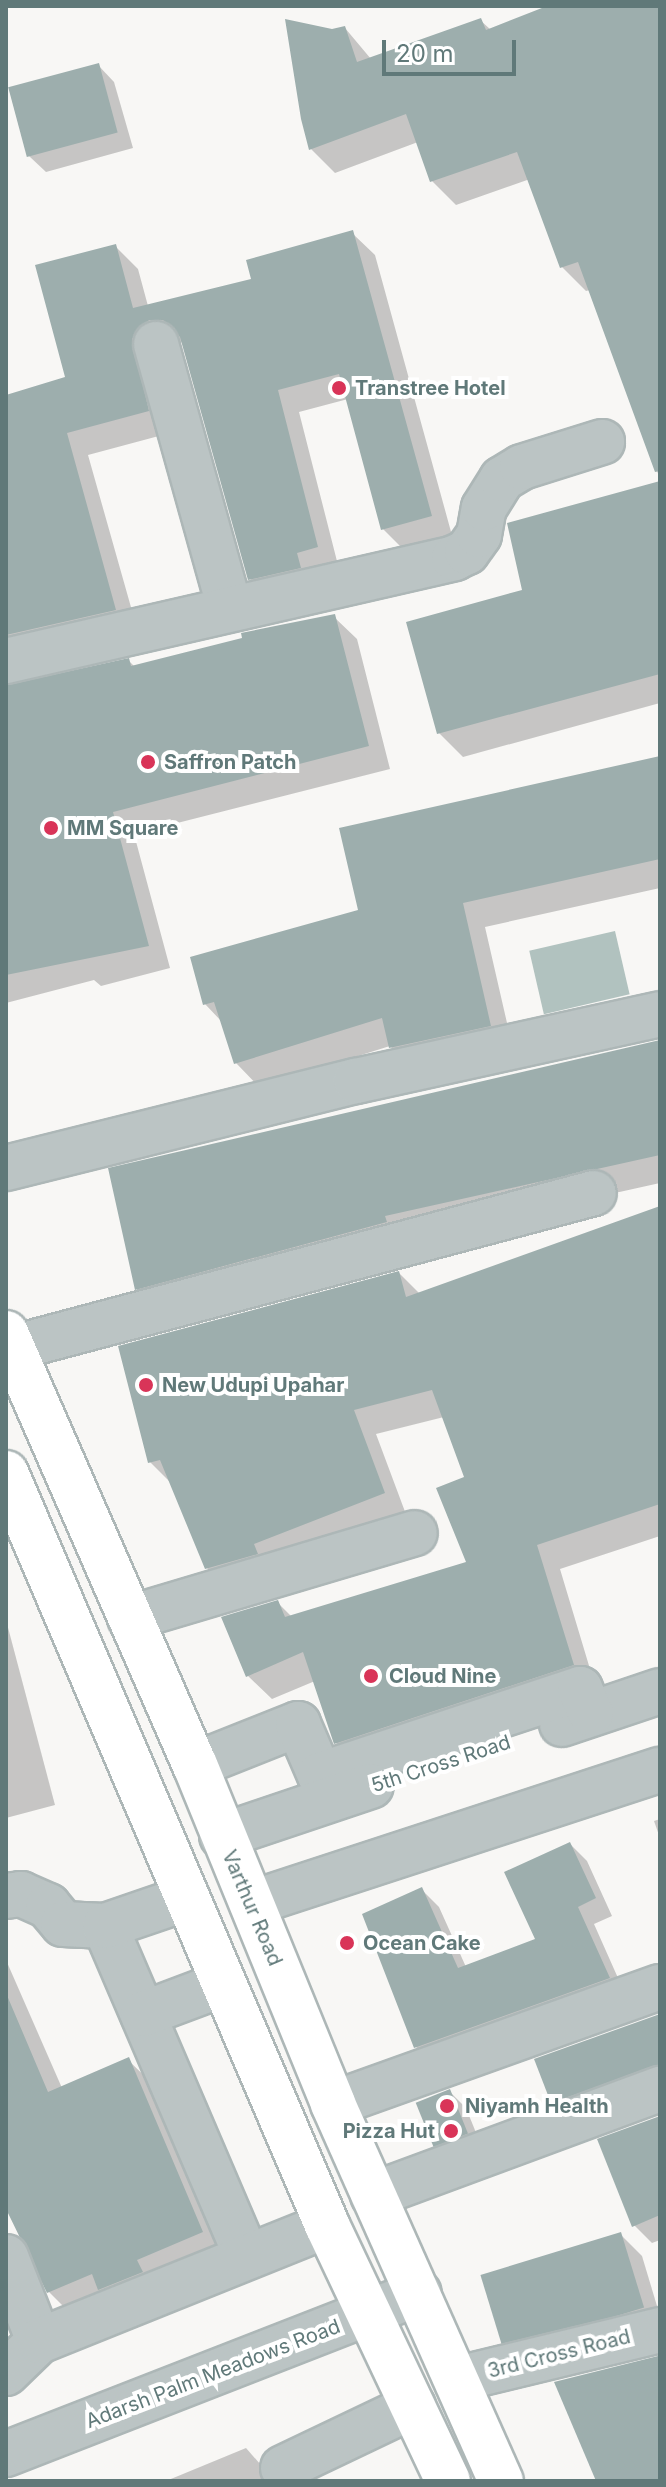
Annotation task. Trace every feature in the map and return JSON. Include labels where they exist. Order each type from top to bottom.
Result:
[{"type":"main road","name":"Varthur Road","points":[[9,1341],[195,1765],[333,2104],[501,2481]]},
{"type":"main road","points":[[6,1473],[327,2225],[368,2306],[402,2411],[448,2481]]},
{"type":"street","points":[[156,344],[230,609]]},
{"type":"street","points":[[6,661],[467,552],[479,535],[491,492],[502,479],[522,467],[602,442]]},
{"type":"street","points":[[6,1168],[356,1081],[660,1014]]},
{"type":"street","points":[[9,1341],[594,1193]]},
{"type":"street","points":[[130,1618],[415,1533]]},
{"type":"street","points":[[195,1765],[298,1724],[320,1775],[580,1689],[591,1714]]},
{"type":"street","name":"5th Cross Road","points":[[222,1836],[660,1691]]},
{"type":"street","points":[[252,1903],[660,1770]]},
{"type":"street","points":[[6,1896],[21,1894],[48,1906],[63,1924],[105,1926],[187,1898]]},
{"type":"street","points":[[105,1926],[247,2257]]},
{"type":"street","points":[[143,2014],[223,1984]]},
{"type":"street","points":[[333,2104],[660,1987]]},
{"type":"street","points":[[373,2195],[660,2089]]},
{"type":"street","points":[[6,2373],[39,2341],[327,2225]]},
{"type":"street","points":[[6,2257],[39,2341]]},
{"type":"street","name":"Adarsh Palm Meadows Road","points":[[6,2454],[416,2285]]},
{"type":"street","name":"Adarsh Palm Meadows Road","points":[[6,2430],[368,2306]]},
{"type":"street","name":"3rd Cross Road","points":[[458,2379],[660,2330]]},
{"type":"street","points":[[283,2468],[402,2411]]},
{"type":"shaded area","points":[[615,931],[630,994],[544,1014],[529,951]]},
{"type":"building","points":[[547,6],[660,6],[660,471],[655,472],[578,262],[560,268],[517,152],[430,182],[406,114],[309,150],[301,119],[285,19],[332,29],[345,26],[357,62],[481,18],[486,30]]},
{"type":"building","points":[[99,63],[118,133],[27,157],[8,87]]},
{"type":"building","points":[[353,230],[432,516],[381,530],[339,374],[278,390],[318,547],[297,553],[301,568],[248,580],[180,337],[163,320],[149,320],[132,339],[149,411],[67,433],[116,610],[6,635],[6,395],[65,377],[35,265],[116,244],[133,308],[251,279],[246,260]]},
{"type":"building","points":[[660,481],[660,674],[437,734],[406,622],[522,590],[507,523]]},
{"type":"building","points":[[335,614],[369,746],[113,812],[149,946],[6,975],[6,685],[129,658],[131,666],[242,638],[241,633]]},
{"type":"building","points":[[660,756],[660,859],[463,903],[491,1026],[389,1048],[382,1018],[234,1064],[214,1002],[203,1005],[190,957],[358,910],[339,828]]},
{"type":"building","points":[[660,1040],[660,1155],[385,1216],[387,1222],[135,1290],[108,1168]]},
{"type":"building","points":[[660,1206],[660,1504],[537,1545],[574,1665],[334,1744],[303,1652],[246,1677],[221,1617],[278,1600],[285,1617],[466,1562],[436,1488],[464,1477],[432,1390],[354,1410],[385,1493],[254,1544],[258,1554],[205,1569],[160,1460],[148,1463],[118,1346],[399,1271],[406,1297]]},
{"type":"building","points":[[570,1842],[596,1898],[578,1907],[610,1978],[414,2048],[362,1914],[422,1887],[458,1968],[535,1939],[504,1872]]},
{"type":"building","points":[[6,1993],[48,2092],[129,2057],[203,2232],[137,2260],[143,2272],[98,2290],[92,2274],[47,2293],[6,2209]]},
{"type":"building","points":[[660,2014],[660,2065],[551,2103],[534,2059]]},
{"type":"building","points":[[450,2089],[468,2134],[434,2147],[416,2103]]},
{"type":"building","points":[[660,2116],[660,2215],[632,2227],[597,2139]]},
{"type":"building","points":[[621,2232],[644,2308],[504,2351],[480,2275]]},
{"type":"building","points":[[658,2356],[660,2481],[596,2481],[554,2382]]},
{"type":"place","name":"Transtree Hotel","points":[[339,388]]},
{"type":"place","name":"Saffron Patch","points":[[148,762]]},
{"type":"place","name":"MM Square","points":[[51,828]]},
{"type":"place","name":"New Udupi Upahar","points":[[146,1385]]},
{"type":"place","name":"Cloud Nine","points":[[371,1676]]},
{"type":"place","name":"Ocean Cake","points":[[347,1943]]},
{"type":"place","name":"Niyamh Health","points":[[447,2106]]},
{"type":"place","name":"Pizza Hut","points":[[451,2131]]}]
